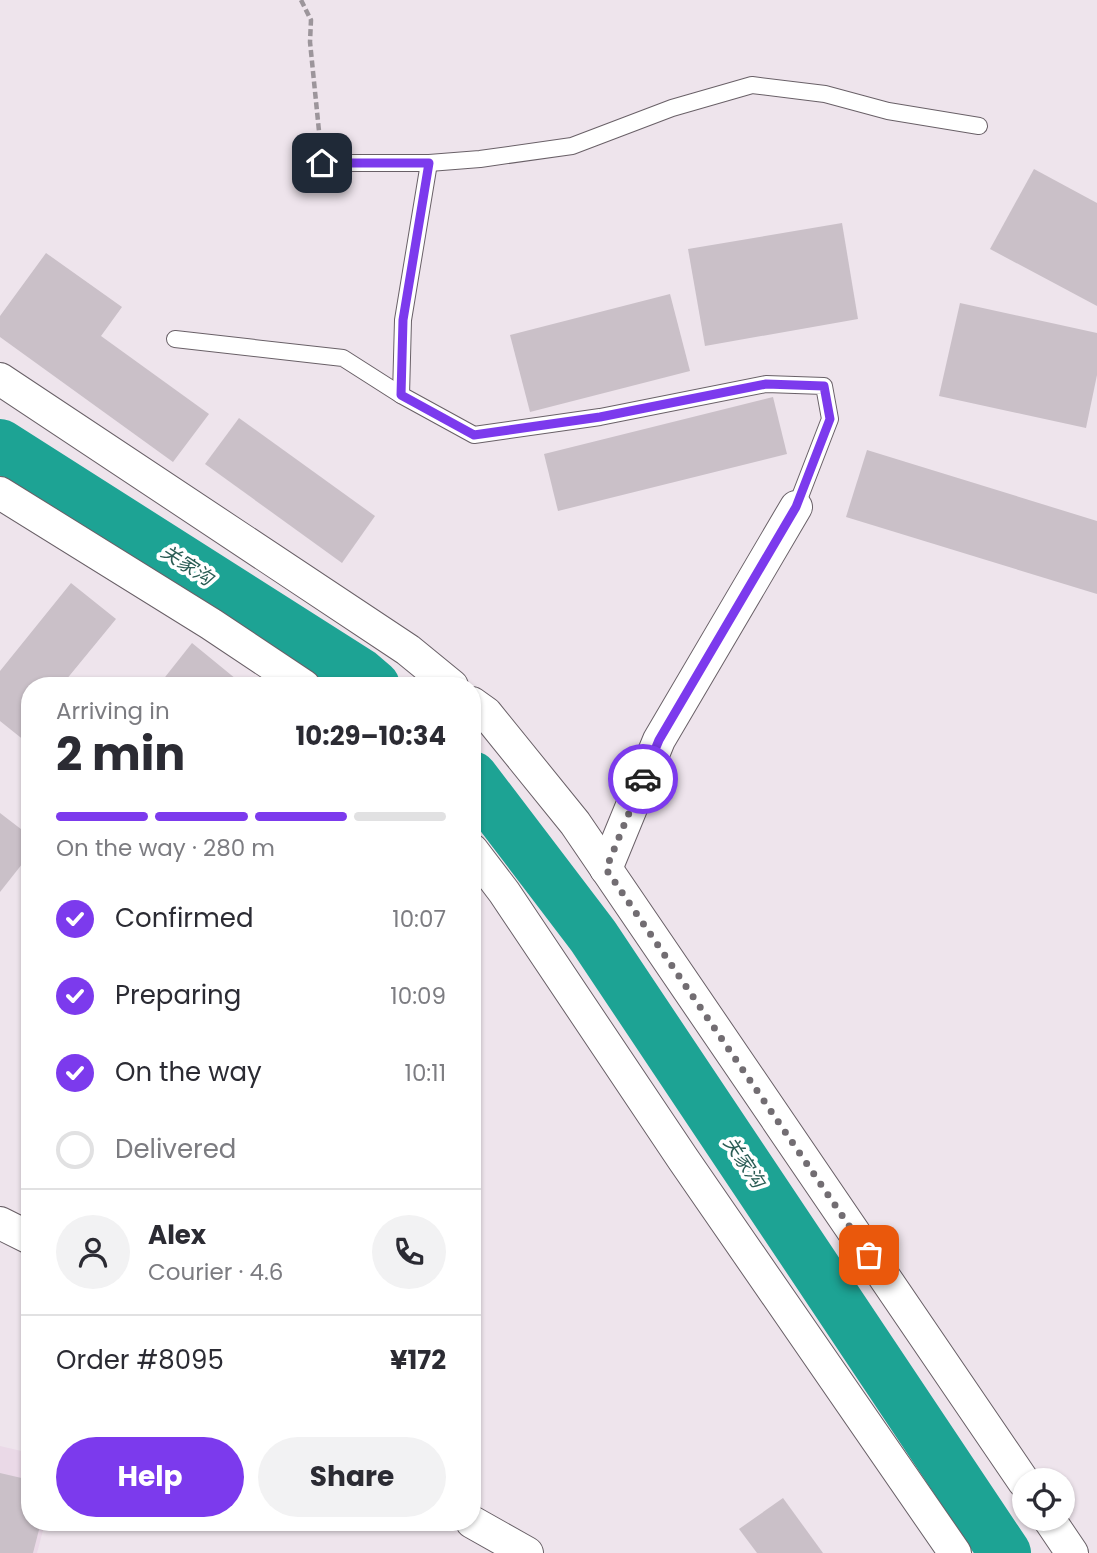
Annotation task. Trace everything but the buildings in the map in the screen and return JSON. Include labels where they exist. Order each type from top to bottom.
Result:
[{"type":"street","points":[[0,379],[408,650],[441,677]]},
{"type":"street","points":[[0,493],[211,624],[290,677]]},
{"type":"street","points":[[606,869],[659,740],[796,507]]},
{"type":"street","points":[[481,709],[575,823],[1014,1468]]},
{"type":"street","points":[[481,862],[955,1553]]},
{"type":"street","points":[[0,1223],[21,1234]]},
{"type":"street","points":[[481,1527],[527,1553]]},
{"type":"street","points":[[1057,1531],[1072,1553]]},
{"type":"lane","points":[[322,163],[429,163],[572,146],[671,108],[752,85],[825,94],[888,111],[979,126]]},
{"type":"lane","points":[[401,395],[403,320],[429,163]]},
{"type":"lane","points":[[176,339],[343,358],[401,395],[474,435],[600,417],[766,384],[824,386],[830,419],[796,507]]},
{"type":"path","points":[[301,0],[311,20],[310,42],[322,163]]},
{"type":"shaded area","points":[[0,1446],[21,1451],[21,1531],[43,1531],[37,1553],[0,1553]]},
{"type":"waterway","name":"关家沟","points":[[0,445],[364,677]]},
{"type":"waterway","name":"关家沟","points":[[481,789],[593,936],[1005,1553]]},
{"type":"way so far","points":[[643,779],[606,869],[869,1255]]},
{"type":"route","points":[[322,163],[429,163],[403,320],[401,395],[474,435],[600,417],[766,384],[824,386],[830,419],[796,507],[659,740],[643,779]]}]
